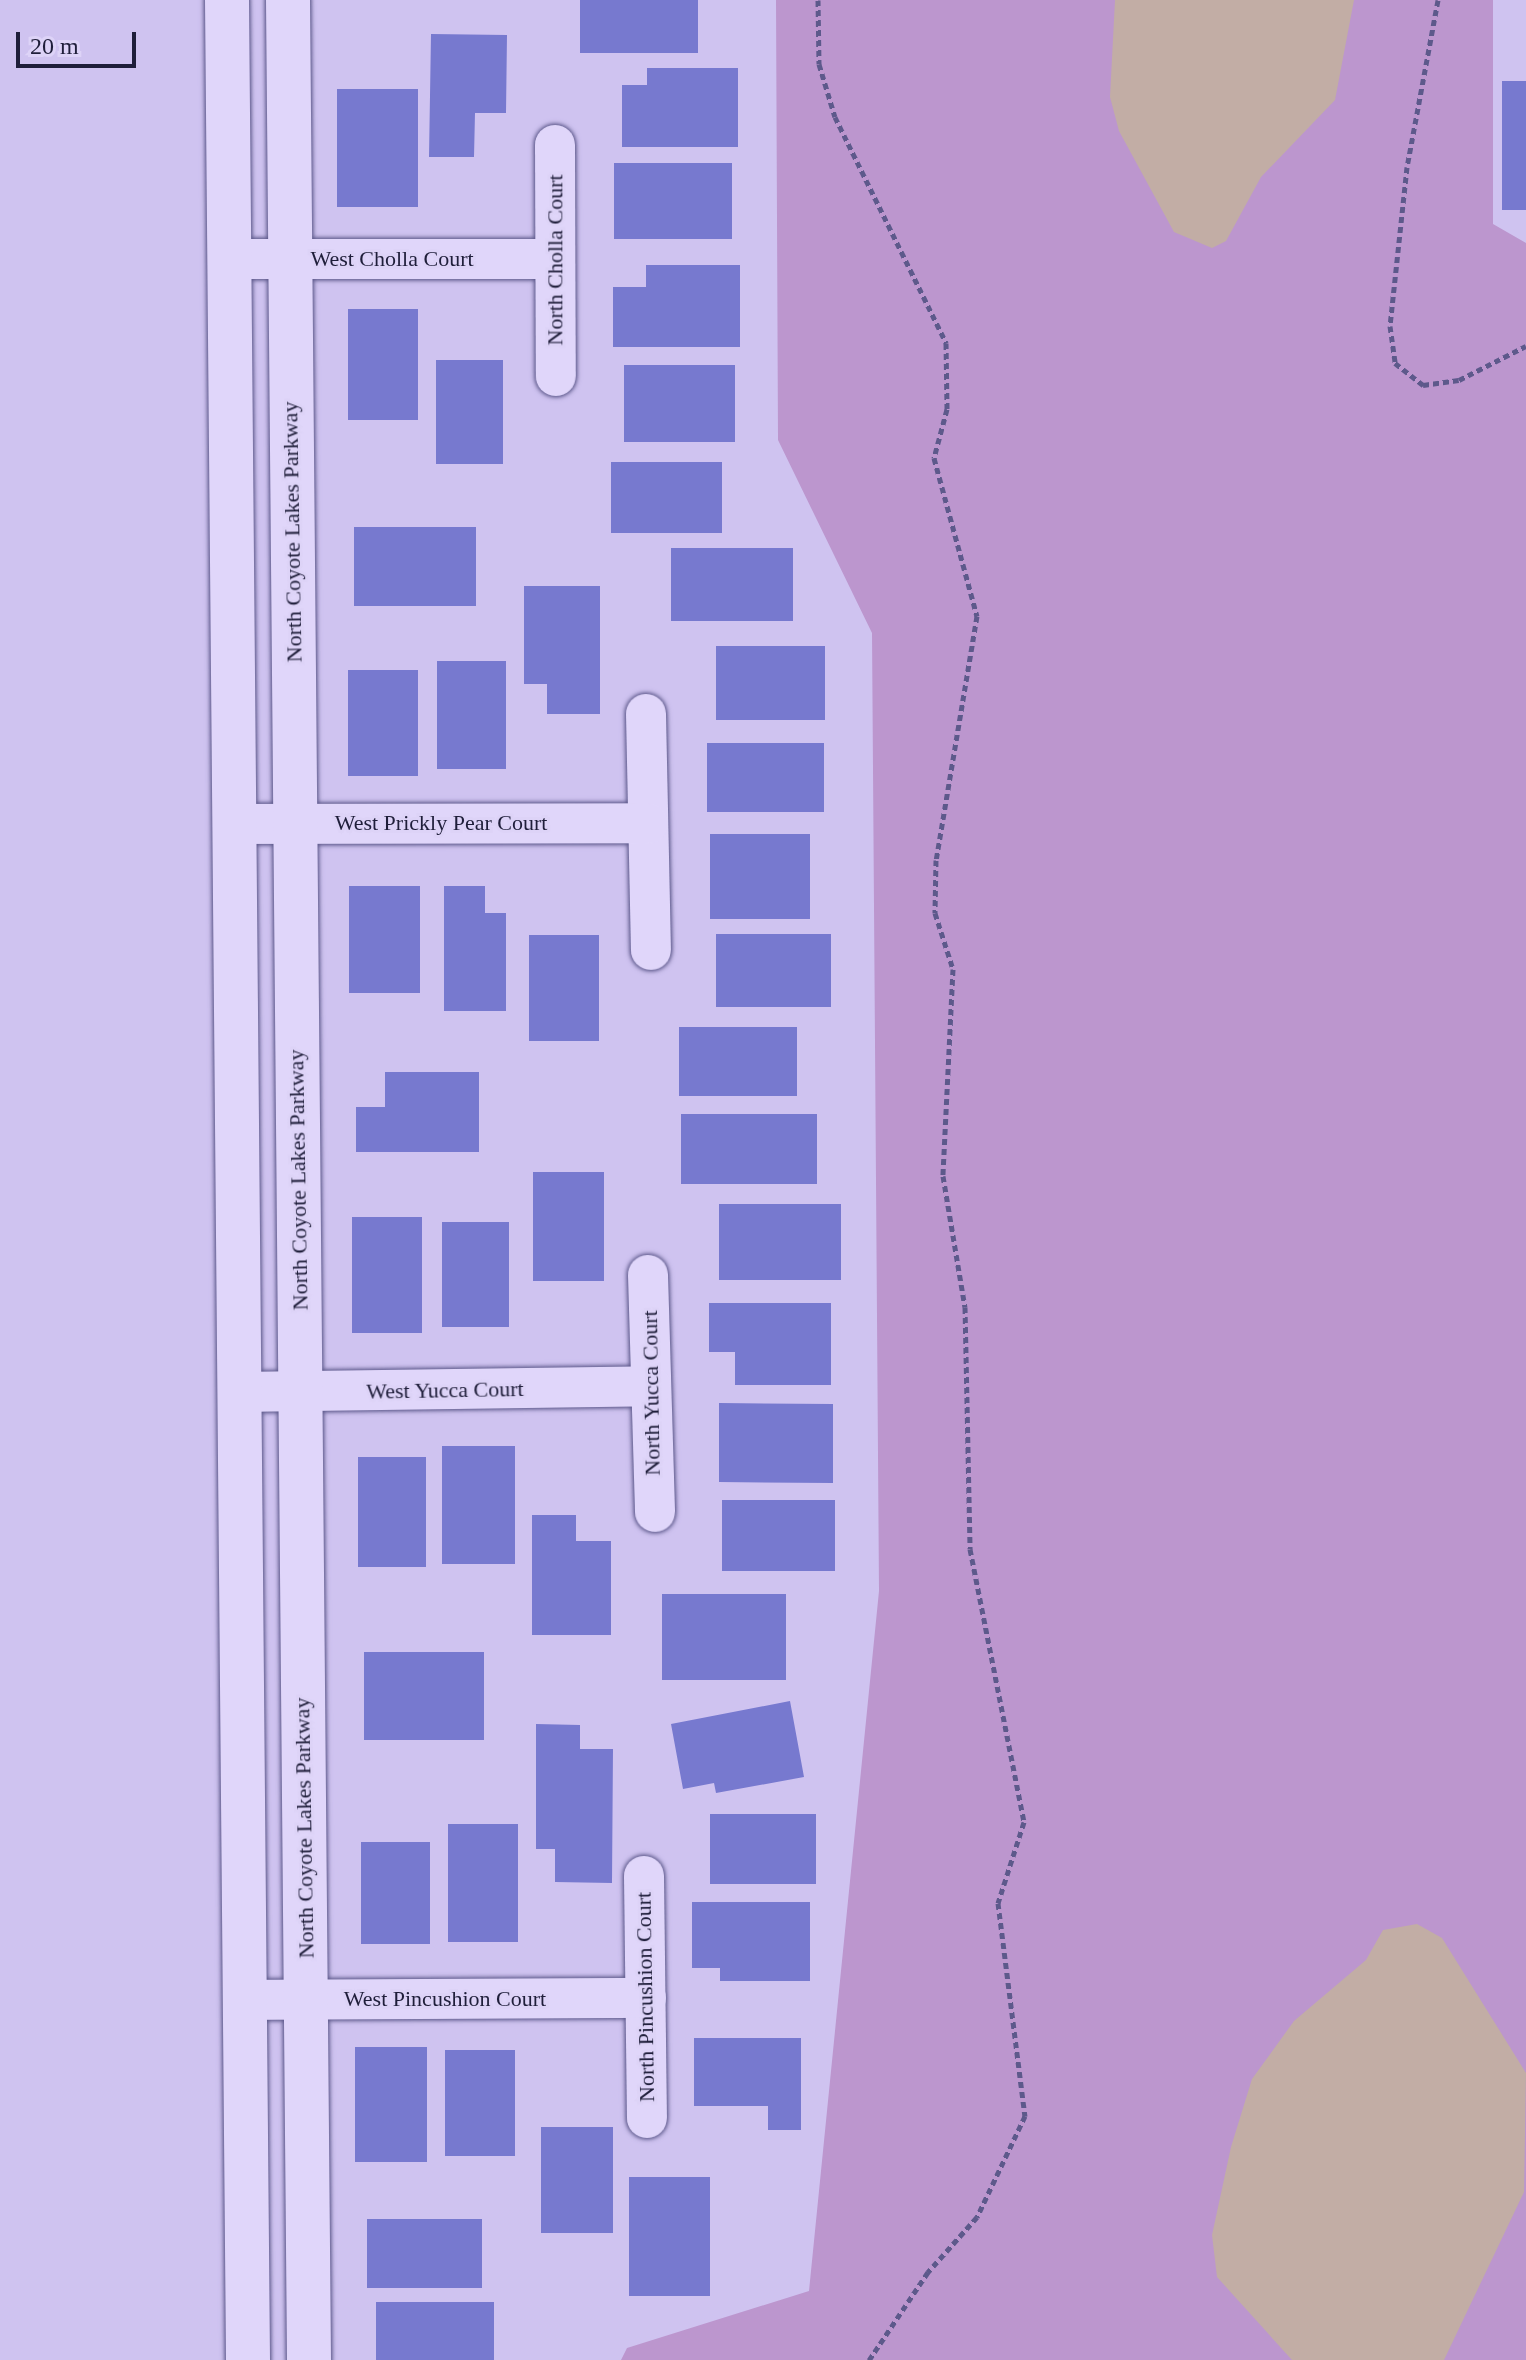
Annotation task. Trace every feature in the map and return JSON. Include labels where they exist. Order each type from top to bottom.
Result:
[{"type":"street","points":[[227,0],[248,2360]]},
{"type":"street","name":"North Coyote Lakes Parkway","points":[[288,0],[309,2360]]},
{"type":"street","name":"North Cholla Court","points":[[555,145],[556,376]]},
{"type":"street","name":"West Cholla Court","points":[[229,259],[555,259]]},
{"type":"street","points":[[646,714],[651,950]]},
{"type":"street","name":"West Prickly Pear Court","points":[[234,824],[648,823]]},
{"type":"street","name":"North Yucca Court","points":[[648,1275],[655,1512]]},
{"type":"street","name":"West Yucca Court","points":[[239,1392],[651,1386]]},
{"type":"street","name":"North Pincushion Court","points":[[644,1876],[647,2118]]},
{"type":"street","name":"West Pincushion Court","points":[[245,2000],[646,1998]]},
{"type":"path","points":[[818,0],[819,64],[835,117],[946,343],[947,409],[934,458],[977,616],[936,860],[935,913],[953,969],[943,1176],[965,1307],[970,1549],[1024,1822],[998,1903],[1025,2116],[977,2217],[928,2272],[869,2360]]},
{"type":"path","points":[[1438,0],[1407,167],[1390,326],[1395,363],[1423,385],[1459,380],[1526,346]]},
{"type":"shaded area","points":[[776,0],[1493,0],[1493,224],[1526,243],[1526,2360],[621,2360],[627,2348],[809,2291],[879,1591],[872,633],[778,440]]},
{"type":"shaded area","points":[[1115,0],[1354,0],[1335,100],[1261,177],[1226,241],[1212,248],[1174,232],[1119,131],[1110,97]]},
{"type":"shaded area","points":[[1417,1924],[1442,1938],[1526,2073],[1524,2192],[1444,2360],[1292,2360],[1217,2277],[1212,2235],[1231,2147],[1252,2079],[1294,2021],[1366,1960],[1383,1930]]},
{"type":"building","points":[[580,0],[698,0],[698,53],[580,53]]},
{"type":"building","points":[[431,34],[507,35],[506,113],[475,113],[474,157],[429,157]]},
{"type":"building","points":[[647,68],[738,68],[738,147],[622,147],[622,85],[647,85]]},
{"type":"building","points":[[1502,81],[1526,81],[1526,210],[1502,210]]},
{"type":"building","points":[[337,89],[418,89],[418,207],[337,207]]},
{"type":"building","points":[[614,163],[732,163],[732,239],[614,239]]},
{"type":"building","points":[[646,265],[740,265],[740,347],[613,347],[613,287],[646,287]]},
{"type":"building","points":[[348,309],[418,309],[418,420],[348,420]]},
{"type":"building","points":[[436,360],[503,360],[503,464],[436,464]]},
{"type":"building","points":[[624,365],[735,365],[735,442],[624,442]]},
{"type":"building","points":[[611,462],[722,462],[722,533],[611,533]]},
{"type":"building","points":[[354,527],[476,527],[476,606],[354,606]]},
{"type":"building","points":[[671,548],[793,548],[793,621],[671,621]]},
{"type":"building","points":[[524,586],[600,586],[600,714],[547,714],[547,684],[524,684]]},
{"type":"building","points":[[716,646],[825,646],[825,720],[716,720]]},
{"type":"building","points":[[437,661],[506,661],[506,769],[437,769]]},
{"type":"building","points":[[348,670],[418,670],[418,776],[348,776]]},
{"type":"building","points":[[707,743],[824,743],[824,812],[707,812]]},
{"type":"building","points":[[710,834],[810,834],[810,919],[710,919]]},
{"type":"building","points":[[349,886],[420,886],[420,993],[349,993]]},
{"type":"building","points":[[444,886],[485,886],[485,913],[506,913],[506,1011],[444,1011]]},
{"type":"building","points":[[716,934],[831,934],[831,1007],[716,1007]]},
{"type":"building","points":[[529,935],[599,935],[599,1041],[529,1041]]},
{"type":"building","points":[[679,1027],[797,1027],[797,1096],[679,1096]]},
{"type":"building","points":[[385,1072],[479,1072],[479,1152],[356,1152],[356,1107],[385,1107]]},
{"type":"building","points":[[681,1114],[817,1114],[817,1184],[681,1184]]},
{"type":"building","points":[[533,1172],[604,1172],[604,1281],[533,1281]]},
{"type":"building","points":[[719,1204],[841,1204],[841,1280],[719,1280]]},
{"type":"building","points":[[352,1217],[422,1217],[422,1333],[352,1333]]},
{"type":"building","points":[[442,1222],[509,1222],[509,1327],[442,1327]]},
{"type":"building","points":[[709,1303],[831,1303],[831,1385],[735,1385],[735,1352],[709,1352]]},
{"type":"building","points":[[719,1403],[833,1404],[833,1483],[719,1482]]},
{"type":"building","points":[[442,1446],[515,1446],[515,1564],[442,1564]]},
{"type":"building","points":[[358,1457],[426,1457],[426,1567],[358,1567]]},
{"type":"building","points":[[722,1500],[835,1500],[835,1571],[722,1571]]},
{"type":"building","points":[[532,1515],[576,1515],[576,1541],[611,1541],[611,1635],[532,1635]]},
{"type":"building","points":[[662,1594],[786,1594],[786,1680],[662,1680]]},
{"type":"building","points":[[364,1652],[484,1652],[484,1740],[364,1740]]},
{"type":"building","points":[[790,1701],[804,1777],[716,1793],[714,1783],[683,1789],[671,1724]]},
{"type":"building","points":[[536,1724],[580,1725],[580,1749],[613,1749],[612,1883],[555,1882],[555,1849],[536,1849]]},
{"type":"building","points":[[710,1814],[816,1814],[816,1884],[710,1884]]},
{"type":"building","points":[[448,1824],[518,1824],[518,1942],[448,1942]]},
{"type":"building","points":[[361,1842],[430,1842],[430,1944],[361,1944]]},
{"type":"building","points":[[692,1902],[810,1902],[810,1981],[720,1981],[720,1968],[692,1968]]},
{"type":"building","points":[[694,2038],[801,2038],[801,2130],[768,2130],[768,2106],[694,2106]]},
{"type":"building","points":[[355,2047],[427,2047],[427,2162],[355,2162]]},
{"type":"building","points":[[445,2050],[515,2050],[515,2156],[445,2156]]},
{"type":"building","points":[[541,2127],[613,2127],[613,2233],[541,2233]]},
{"type":"building","points":[[629,2177],[710,2177],[710,2296],[629,2296]]},
{"type":"building","points":[[367,2219],[482,2219],[482,2288],[367,2288]]},
{"type":"building","points":[[376,2302],[494,2302],[494,2360],[376,2360]]}]
